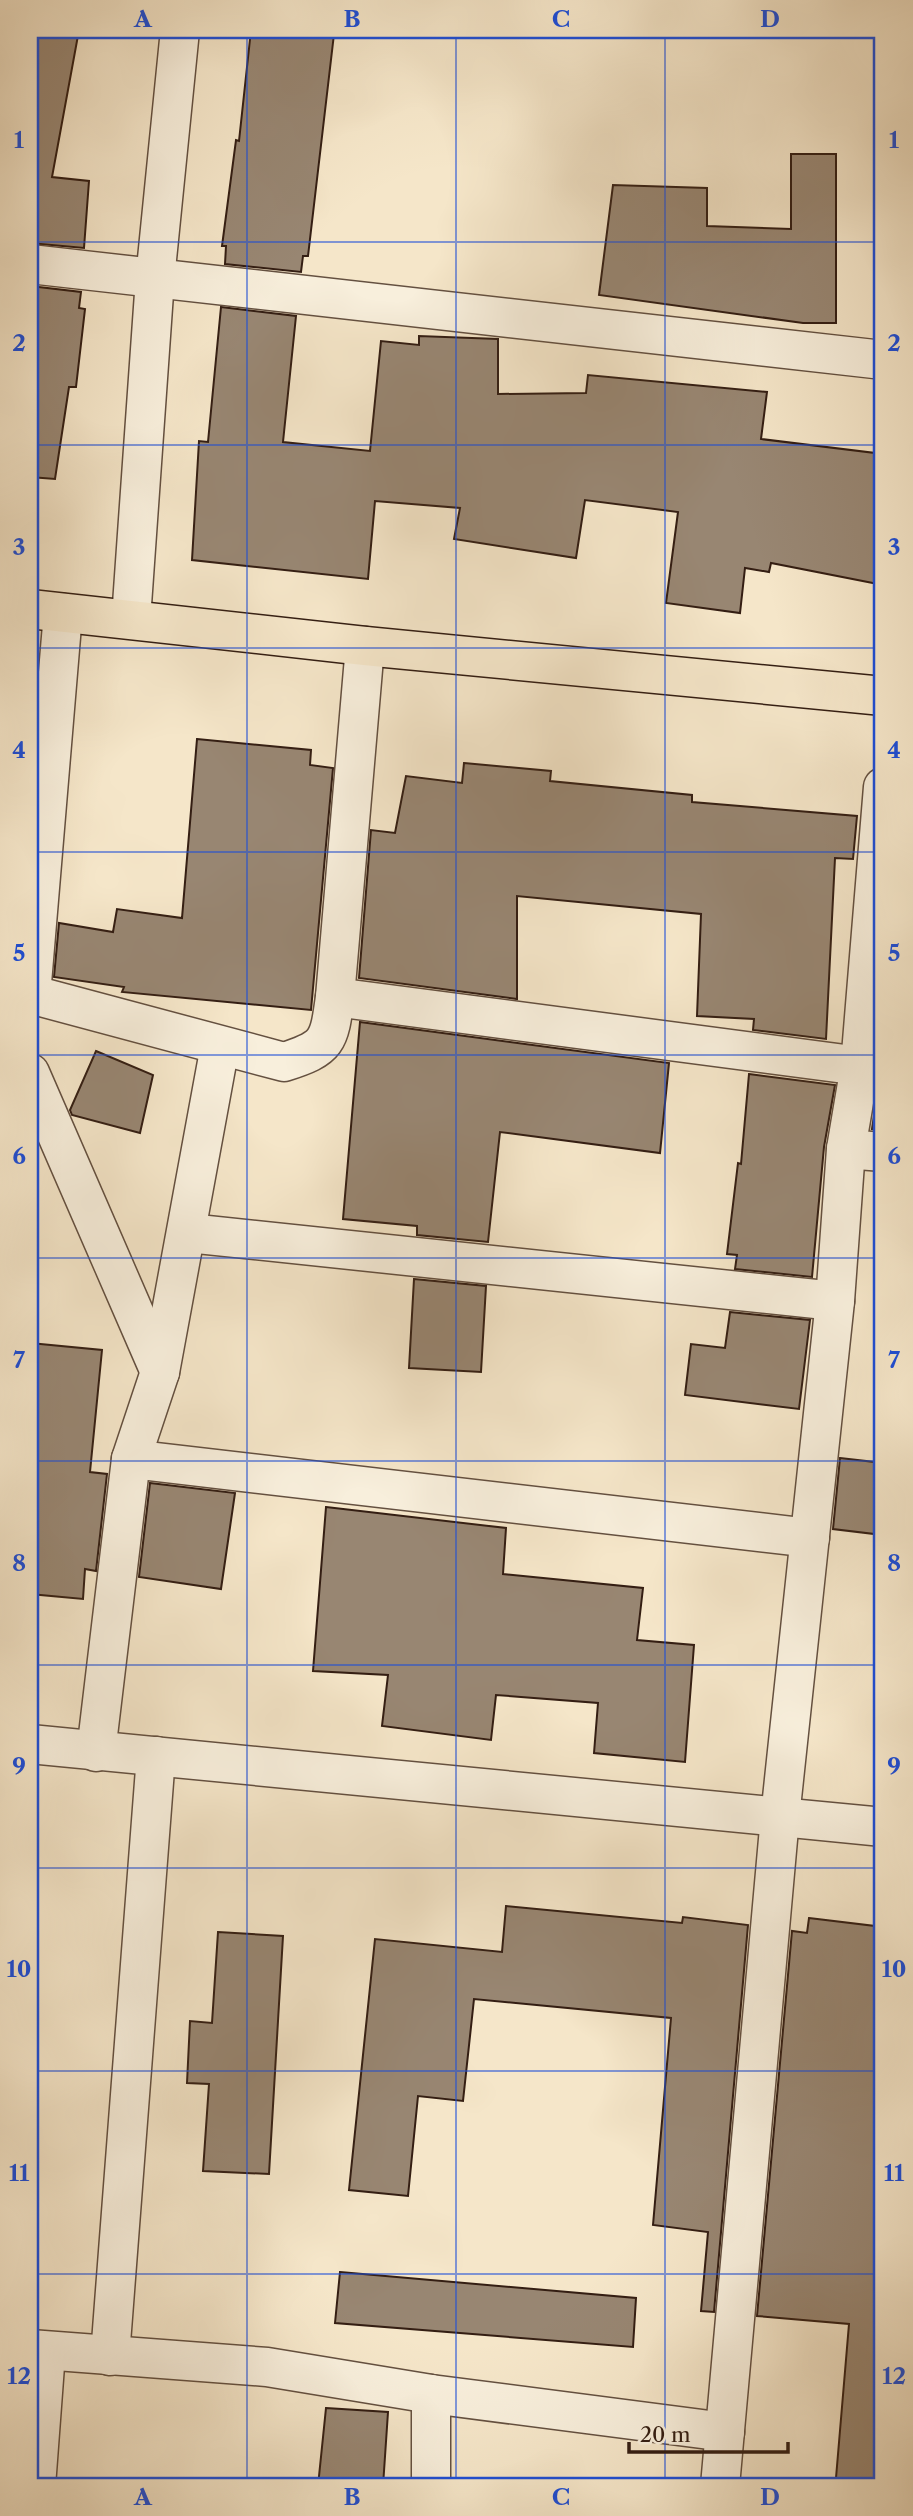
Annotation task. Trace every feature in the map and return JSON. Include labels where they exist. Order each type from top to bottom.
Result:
[{"type":"main road","points":[[46,611],[131,618],[365,646],[883,696]]},
{"type":"street","points":[[131,618],[155,279],[180,30]]},
{"type":"street","points":[[30,264],[883,360]]},
{"type":"street","points":[[46,611],[31,995],[284,1062],[316,1052],[331,1030],[365,646]]},
{"type":"street","points":[[720,2486],[780,1817],[835,1301],[846,1149],[860,1066],[883,787]]},
{"type":"street","points":[[335,997],[860,1066]]},
{"type":"street","points":[[96,1752],[131,1459],[160,1372],[188,1233],[220,1046]]},
{"type":"street","points":[[30,1073],[160,1372]]},
{"type":"street","points":[[846,1149],[883,1152]]},
{"type":"street","points":[[188,1233],[835,1301]]},
{"type":"street","points":[[131,1459],[810,1538]]},
{"type":"street","points":[[30,1744],[883,1827]]},
{"type":"street","points":[[110,2356],[156,1756]]},
{"type":"street","points":[[36,2486],[38,2350],[267,2367],[431,2394],[725,2432]]},
{"type":"street","points":[[431,2394],[431,2486]]},
{"type":"building","points":[[30,30],[79,30],[52,177],[89,181],[84,248],[30,243]]},
{"type":"building","points":[[251,30],[334,34],[308,256],[303,256],[301,272],[225,264],[226,246],[222,246],[236,140],[239,141]]},
{"type":"building","points":[[791,154],[836,154],[836,323],[803,323],[599,295],[613,185],[707,188],[707,226],[791,229]]},
{"type":"building","points":[[30,286],[81,292],[79,308],[85,309],[76,387],[69,387],[55,479],[30,477]]},
{"type":"building","points":[[221,307],[296,316],[283,442],[370,451],[381,341],[419,345],[419,336],[498,339],[498,394],[586,393],[588,375],[767,392],[761,439],[883,454],[883,585],[771,563],[769,572],[745,568],[740,613],[666,603],[678,512],[585,500],[576,558],[454,539],[460,508],[375,501],[368,579],[192,560],[199,441],[208,442]]},
{"type":"building","points":[[197,739],[311,750],[310,765],[333,768],[311,1010],[122,992],[124,987],[54,977],[59,923],[113,932],[117,909],[182,918]]},
{"type":"building","points":[[464,763],[551,771],[550,781],[692,795],[692,802],[857,816],[853,859],[835,858],[826,1039],[753,1030],[754,1019],[697,1016],[701,914],[517,896],[517,999],[359,978],[371,830],[395,833],[406,776],[462,783]]},
{"type":"building","points":[[360,1022],[669,1063],[660,1153],[500,1132],[488,1242],[417,1235],[417,1226],[343,1219]]},
{"type":"building","points":[[96,1051],[153,1075],[140,1133],[72,1115],[70,1110]]},
{"type":"building","points":[[883,1063],[883,1130],[872,1129]]},
{"type":"building","points":[[749,1074],[835,1085],[824,1147],[812,1277],[735,1269],[737,1255],[727,1254],[738,1163],[741,1164]]},
{"type":"building","points":[[414,1279],[486,1286],[481,1372],[409,1368]]},
{"type":"building","points":[[730,1312],[810,1320],[799,1409],[685,1395],[691,1344],[725,1348]]},
{"type":"building","points":[[30,1343],[102,1350],[90,1472],[107,1474],[96,1571],[85,1569],[83,1599],[30,1594]]},
{"type":"building","points":[[840,1458],[883,1463],[883,1535],[833,1529]]},
{"type":"building","points":[[150,1483],[235,1493],[221,1589],[139,1577]]},
{"type":"building","points":[[326,1507],[506,1528],[503,1574],[643,1588],[637,1640],[694,1645],[685,1762],[594,1753],[598,1703],[496,1695],[491,1740],[382,1726],[388,1675],[313,1671]]},
{"type":"building","points":[[506,1906],[682,1923],[683,1917],[748,1925],[714,2312],[701,2311],[708,2232],[653,2225],[671,2018],[474,1999],[463,2101],[418,2096],[408,2196],[349,2190],[375,1939],[502,1952]]},
{"type":"building","points":[[809,1918],[883,1927],[883,2482],[836,2478],[849,2324],[757,2316],[792,1931],[807,1933]]},
{"type":"building","points":[[218,1932],[283,1936],[269,2174],[203,2171],[209,2084],[187,2083],[190,2021],[212,2023]]},
{"type":"building","points":[[340,2272],[636,2298],[633,2347],[335,2323]]},
{"type":"building","points":[[326,2408],[388,2412],[383,2486],[318,2486]]}]
